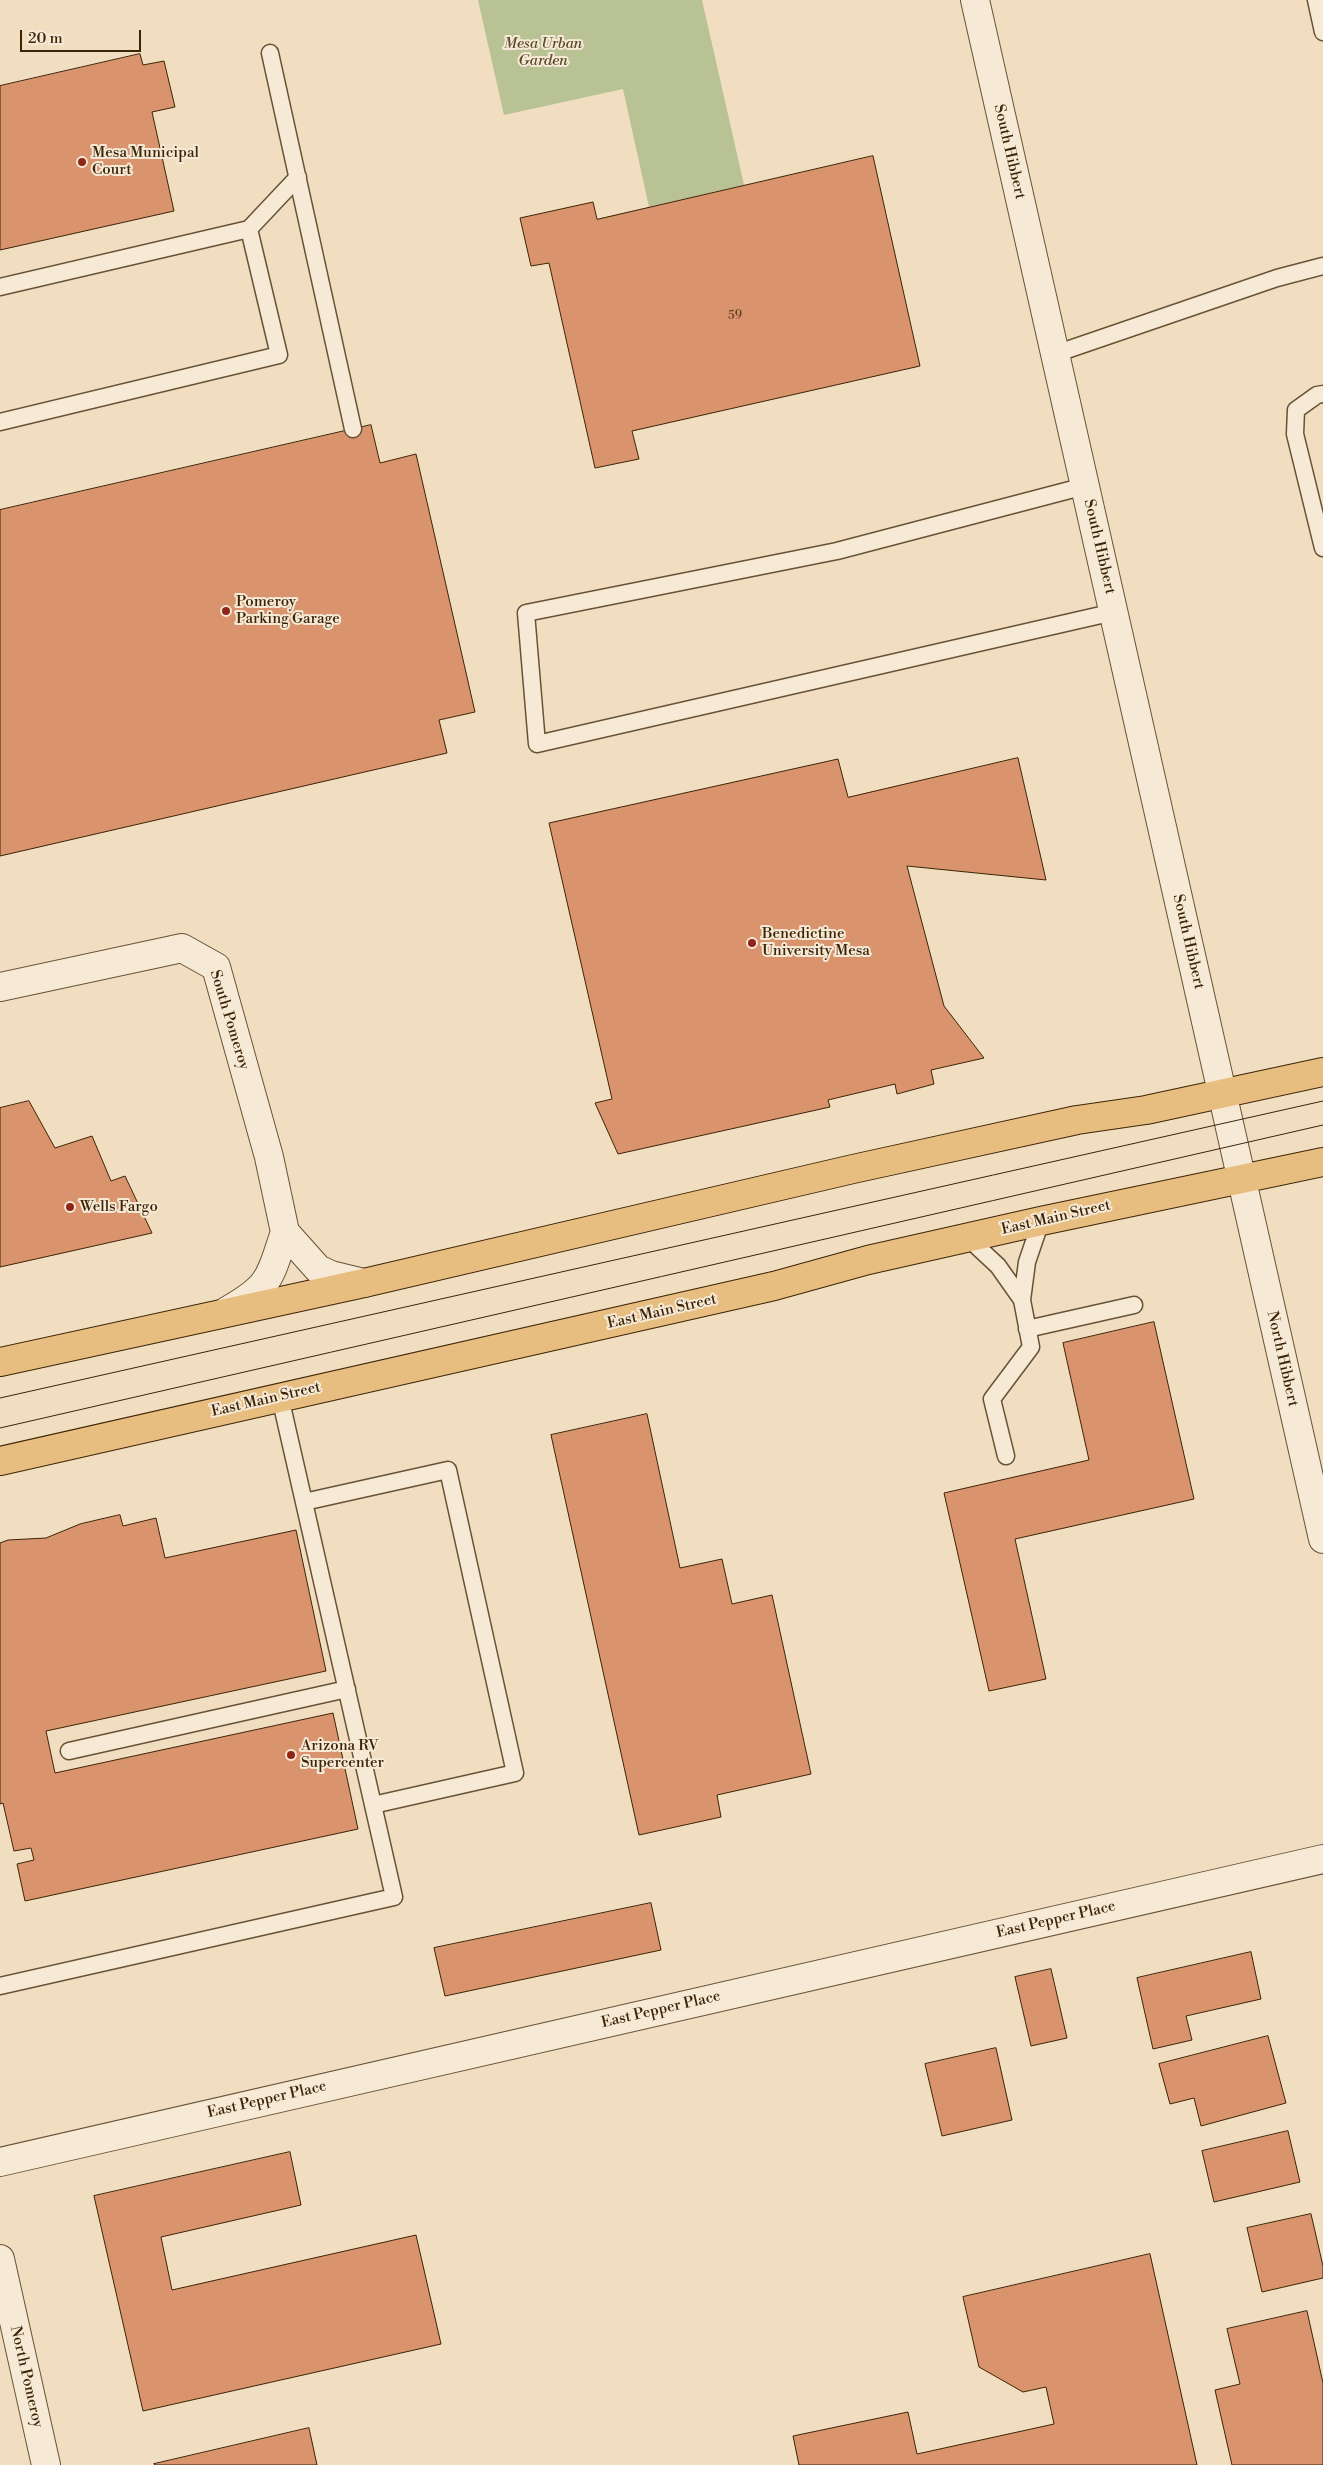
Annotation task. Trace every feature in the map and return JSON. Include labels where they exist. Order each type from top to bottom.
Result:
[{"type":"main road","points":[[0,1362],[364,1282],[853,1169],[1077,1120],[1146,1110],[1323,1072]]},
{"type":"main road","name":"East Main Street","points":[[0,1461],[764,1288],[868,1260],[1323,1162]]},
{"type":"street","name":"South Hibbert","points":[[975,0],[1242,1179]]},
{"type":"street","name":"South Pomeroy","points":[[0,987],[182,948],[216,967],[269,1157],[284,1232],[268,1281],[253,1296],[224,1313]]},
{"type":"street","name":"North Hibbert","points":[[1242,1179],[1323,1539]]},
{"type":"street","points":[[284,1232],[318,1269],[331,1275],[364,1282]]},
{"type":"street","name":"East Pepper Place","points":[[0,2162],[1323,1859]]},
{"type":"street","name":"North Pomeroy","points":[[0,2259],[46,2465]]},
{"type":"lane","points":[[1316,0],[1323,32]]},
{"type":"lane","points":[[270,53],[353,429]]},
{"type":"lane","points":[[0,287],[250,229],[298,177]]},
{"type":"lane","points":[[0,422],[279,355],[250,229]]},
{"type":"lane","points":[[1054,354],[1277,278],[1323,266]]},
{"type":"lane","points":[[1323,394],[1317,395],[1296,410],[1295,434],[1323,548]]},
{"type":"lane","points":[[1085,486],[837,551],[526,613],[537,744],[1114,612]]},
{"type":"lane","points":[[1006,1456],[992,1399],[1031,1347],[1022,1300],[1027,1262],[1042,1221]]},
{"type":"lane","points":[[968,1238],[998,1266],[1022,1300]]},
{"type":"lane","points":[[1027,1329],[1134,1305]]},
{"type":"lane","points":[[0,1986],[394,1897],[280,1397]]},
{"type":"lane","points":[[304,1502],[448,1470],[515,1773],[373,1805]]},
{"type":"lane","points":[[69,1752],[347,1689]]},
{"type":"green space","name":"Mesa Urban Garden","points":[[478,0],[702,0],[744,185],[649,207],[623,89],[504,115]]},
{"type":"building","name":"Mesa Municipal Court","points":[[140,54],[143,65],[164,61],[175,107],[152,112],[174,211],[0,250],[0,86]]},
{"type":"building","points":[[873,156],[920,366],[632,431],[639,459],[595,468],[549,263],[531,266],[520,218],[593,202],[597,219]]},
{"type":"building","name":"Pomeroy Parking Garage","points":[[371,425],[380,463],[416,454],[475,712],[439,720],[447,753],[0,856],[0,510]]},
{"type":"building","name":"Benedictine University Mesa","points":[[1018,758],[1046,880],[907,866],[944,1006],[984,1058],[931,1070],[934,1084],[897,1094],[895,1084],[828,1100],[830,1107],[618,1154],[595,1103],[612,1099],[549,823],[838,759],[848,797]]},
{"type":"building","name":"Wells Fargo","points":[[29,1101],[55,1148],[92,1136],[111,1181],[125,1176],[152,1233],[0,1267],[0,1108]]},
{"type":"building","points":[[1154,1322],[1194,1499],[1015,1539],[1046,1679],[989,1691],[944,1493],[1089,1460],[1063,1343]]},
{"type":"building","points":[[647,1414],[680,1568],[722,1559],[732,1604],[772,1595],[811,1774],[717,1795],[721,1817],[639,1835],[551,1435]]},
{"type":"building","points":[[120,1515],[123,1526],[156,1518],[165,1558],[296,1530],[326,1671],[46,1731],[55,1773],[333,1713],[358,1829],[25,1901],[17,1864],[34,1860],[31,1848],[14,1851],[3,1803],[0,1804],[0,1543],[8,1540],[46,1538],[80,1524]]},
{"type":"building","points":[[651,1903],[661,1950],[445,1996],[434,1948]]},
{"type":"building","points":[[1251,1952],[1261,1999],[1186,2016],[1192,2040],[1153,2049],[1137,1978]]},
{"type":"building","points":[[1051,1969],[1067,2038],[1031,2046],[1015,1977]]},
{"type":"building","points":[[1268,2036],[1286,2103],[1201,2126],[1194,2098],[1170,2104],[1159,2064]]},
{"type":"building","points":[[996,2048],[1012,2120],[942,2136],[925,2064]]},
{"type":"building","points":[[1288,2131],[1300,2182],[1214,2202],[1202,2151]]},
{"type":"building","points":[[290,2152],[301,2205],[161,2237],[172,2290],[416,2235],[441,2344],[143,2411],[94,2196]]},
{"type":"building","points":[[1311,2214],[1323,2266],[1323,2278],[1262,2292],[1247,2228]]},
{"type":"building","points":[[1150,2254],[1197,2465],[799,2465],[793,2436],[908,2412],[917,2454],[1054,2424],[1046,2387],[1023,2392],[979,2367],[963,2297]]},
{"type":"building","points":[[1307,2311],[1323,2383],[1323,2465],[1232,2465],[1215,2390],[1240,2384],[1227,2329]]},
{"type":"building","points":[[309,2428],[317,2465],[154,2464]]},
{"type":"tram line","points":[[0,1398],[1323,1101]]},
{"type":"tram line","points":[[0,1428],[1323,1125]]},
{"type":"place","name":"Mesa Municipal Court","points":[[82,162]]},
{"type":"place","name":"Pomeroy Parking Garage","points":[[226,611]]},
{"type":"place","name":"Benedictine University Mesa","points":[[752,943]]},
{"type":"place","name":"Wells Fargo","points":[[70,1207]]},
{"type":"place","name":"Arizona RV Supercenter","points":[[291,1755]]}]
